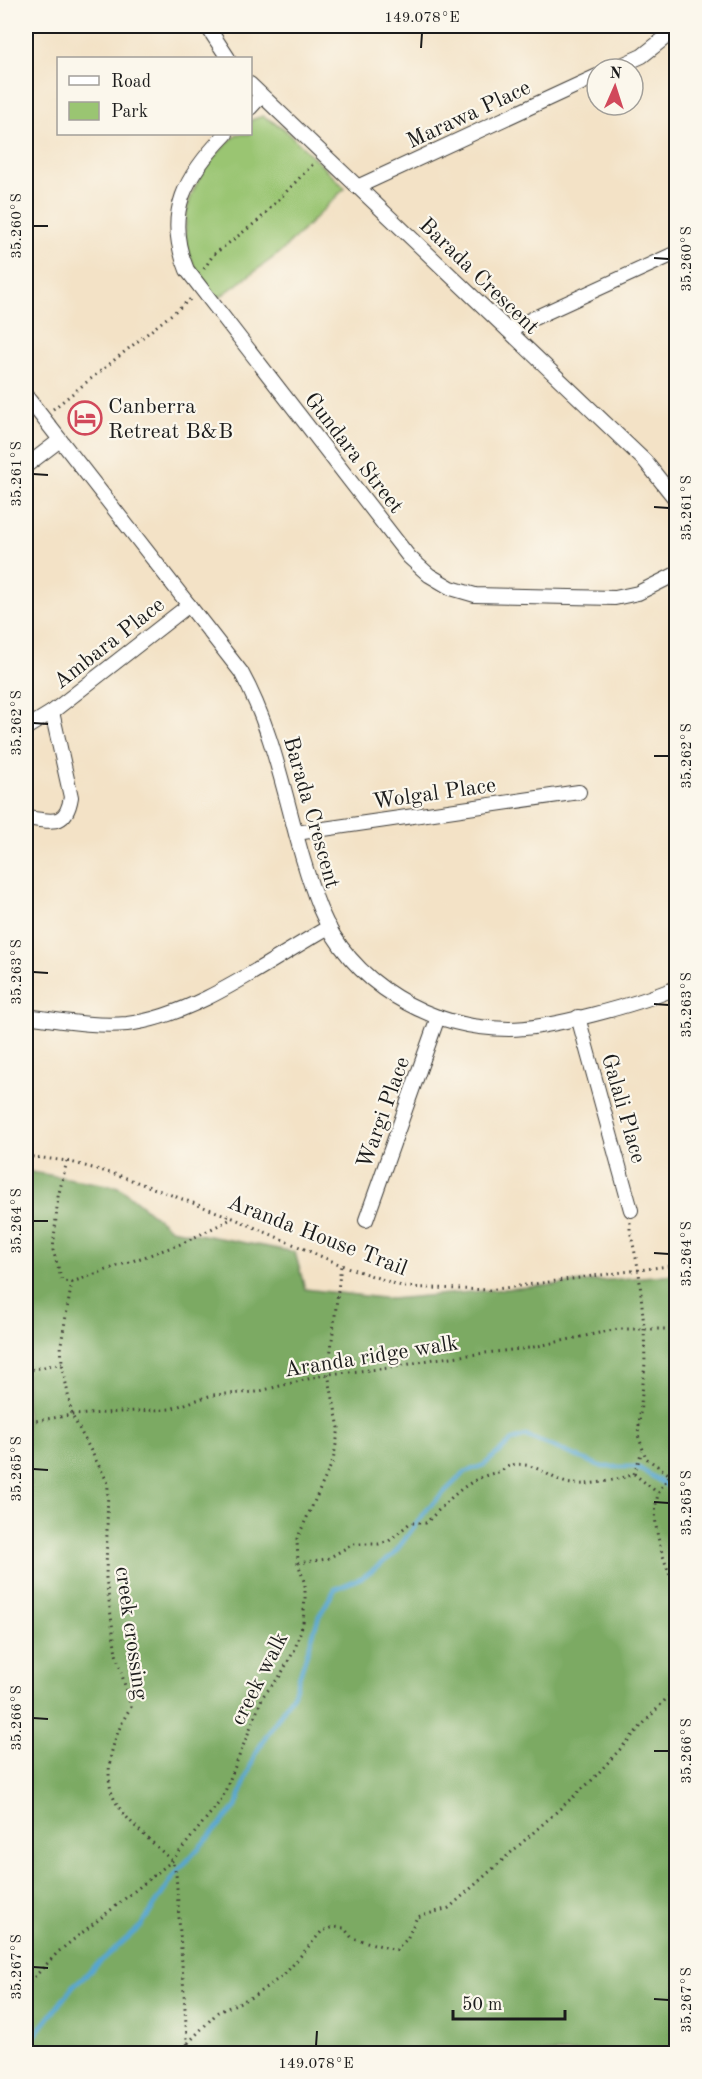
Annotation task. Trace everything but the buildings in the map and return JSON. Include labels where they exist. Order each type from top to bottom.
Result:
[{"type":"street","points":[[207,26],[227,57]]},
{"type":"street","points":[[640,57],[676,29]]},
{"type":"street","name":"Marawa Place","points":[[357,187],[585,82]]},
{"type":"street","name":"Barada Crescent","points":[[252,86],[672,486],[676,500]]},
{"type":"street","points":[[252,106],[261,96]]},
{"type":"street","name":"Gundara Street","points":[[225,135],[198,163],[187,182],[178,215],[178,238],[183,260],[201,290],[409,557],[429,575],[451,588],[475,595],[615,598],[638,592],[676,574]]},
{"type":"street","points":[[508,330],[676,253]]},
{"type":"street","name":"Barada Crescent","points":[[26,396],[241,672],[257,700],[309,879],[329,927],[351,958],[377,984],[406,1004],[438,1017],[472,1026],[508,1029],[526,1028],[578,1017],[676,988]]},
{"type":"street","points":[[26,466],[60,440]]},
{"type":"street","name":"Ambara Place","points":[[26,728],[52,712],[189,605]]},
{"type":"street","name":"Ambara Place","points":[[26,818],[52,822],[63,818],[69,811],[71,797],[52,712]]},
{"type":"street","name":"Wolgal Place","points":[[296,833],[579,792]]},
{"type":"street","points":[[26,1016],[112,1025],[161,1017],[193,1005],[329,927]]},
{"type":"street","name":"Wargi Place","points":[[366,1220],[438,1017]]},
{"type":"street","name":"Galali Place","points":[[578,1017],[631,1210]]},
{"type":"path","points":[[42,418],[201,290],[200,274],[213,255],[259,220],[323,155]]},
{"type":"path","name":"Aranda House Trail","points":[[26,1156],[67,1161],[118,1175],[233,1218],[341,1265],[404,1287],[437,1290],[489,1290],[639,1272],[676,1265]]},
{"type":"path","points":[[67,1161],[58,1197],[53,1250],[62,1281],[72,1282],[181,1244],[233,1218]]},
{"type":"path","points":[[631,1210],[630,1230],[639,1272],[644,1327],[642,1398],[638,1419],[642,1450],[646,1458],[676,1477]]},
{"type":"path","name":"creek walk","points":[[26,1986],[58,1952],[172,1861],[222,1799],[263,1696],[280,1676],[295,1649],[303,1623],[305,1599],[305,1584],[298,1563],[297,1539],[333,1461],[339,1428],[328,1374],[341,1265]]},
{"type":"path","name":"creek crossing","points":[[72,1282],[61,1344],[62,1363],[72,1415],[108,1483],[106,1578],[116,1654],[131,1707],[120,1725],[108,1768],[116,1803],[172,1861]]},
{"type":"path","name":"Aranda ridge walk","points":[[26,1425],[28,1422],[72,1415],[170,1409],[212,1395],[256,1392],[328,1374],[539,1346],[618,1329],[644,1327],[676,1329]]},
{"type":"path","points":[[26,1371],[62,1363]]},
{"type":"path","points":[[634,1474],[642,1450]]},
{"type":"path","points":[[298,1563],[327,1559],[353,1544],[379,1544],[389,1541],[410,1523],[426,1523],[473,1481],[487,1473],[497,1473],[507,1465],[526,1465],[567,1483],[618,1480],[634,1474]]},
{"type":"path","points":[[634,1474],[658,1493]]},
{"type":"path","points":[[670,1475],[658,1493],[655,1509],[657,1528],[676,1590]]},
{"type":"path","points":[[188,2043],[218,2012],[252,1997],[284,1975],[322,1931],[334,1927],[344,1928],[352,1938],[396,1950],[407,1939],[417,1917],[449,1908],[591,1781],[676,1688]]},
{"type":"path","points":[[172,1861],[176,1873],[188,2054]]},
{"type":"green space","points":[[263,116],[283,128],[345,188],[281,252],[217,299],[198,273],[190,256],[186,238],[189,204],[194,188],[203,173],[224,146],[236,135],[252,135],[252,120]]},
{"type":"green space","points":[[26,1171],[119,1187],[171,1229],[295,1252],[305,1289],[391,1299],[676,1274],[676,2053],[26,2053]]},
{"type":"waterway","points":[[27,2054],[32,2040],[74,1985],[141,1926],[176,1873],[236,1807],[255,1754],[294,1693],[319,1616],[335,1589],[363,1577],[393,1555],[429,1507],[465,1472],[484,1465],[513,1440],[526,1436],[603,1467],[637,1467],[676,1491]]},
{"type":"place","name":"Canberra Retreat B&B","points":[[85,418]]}]
